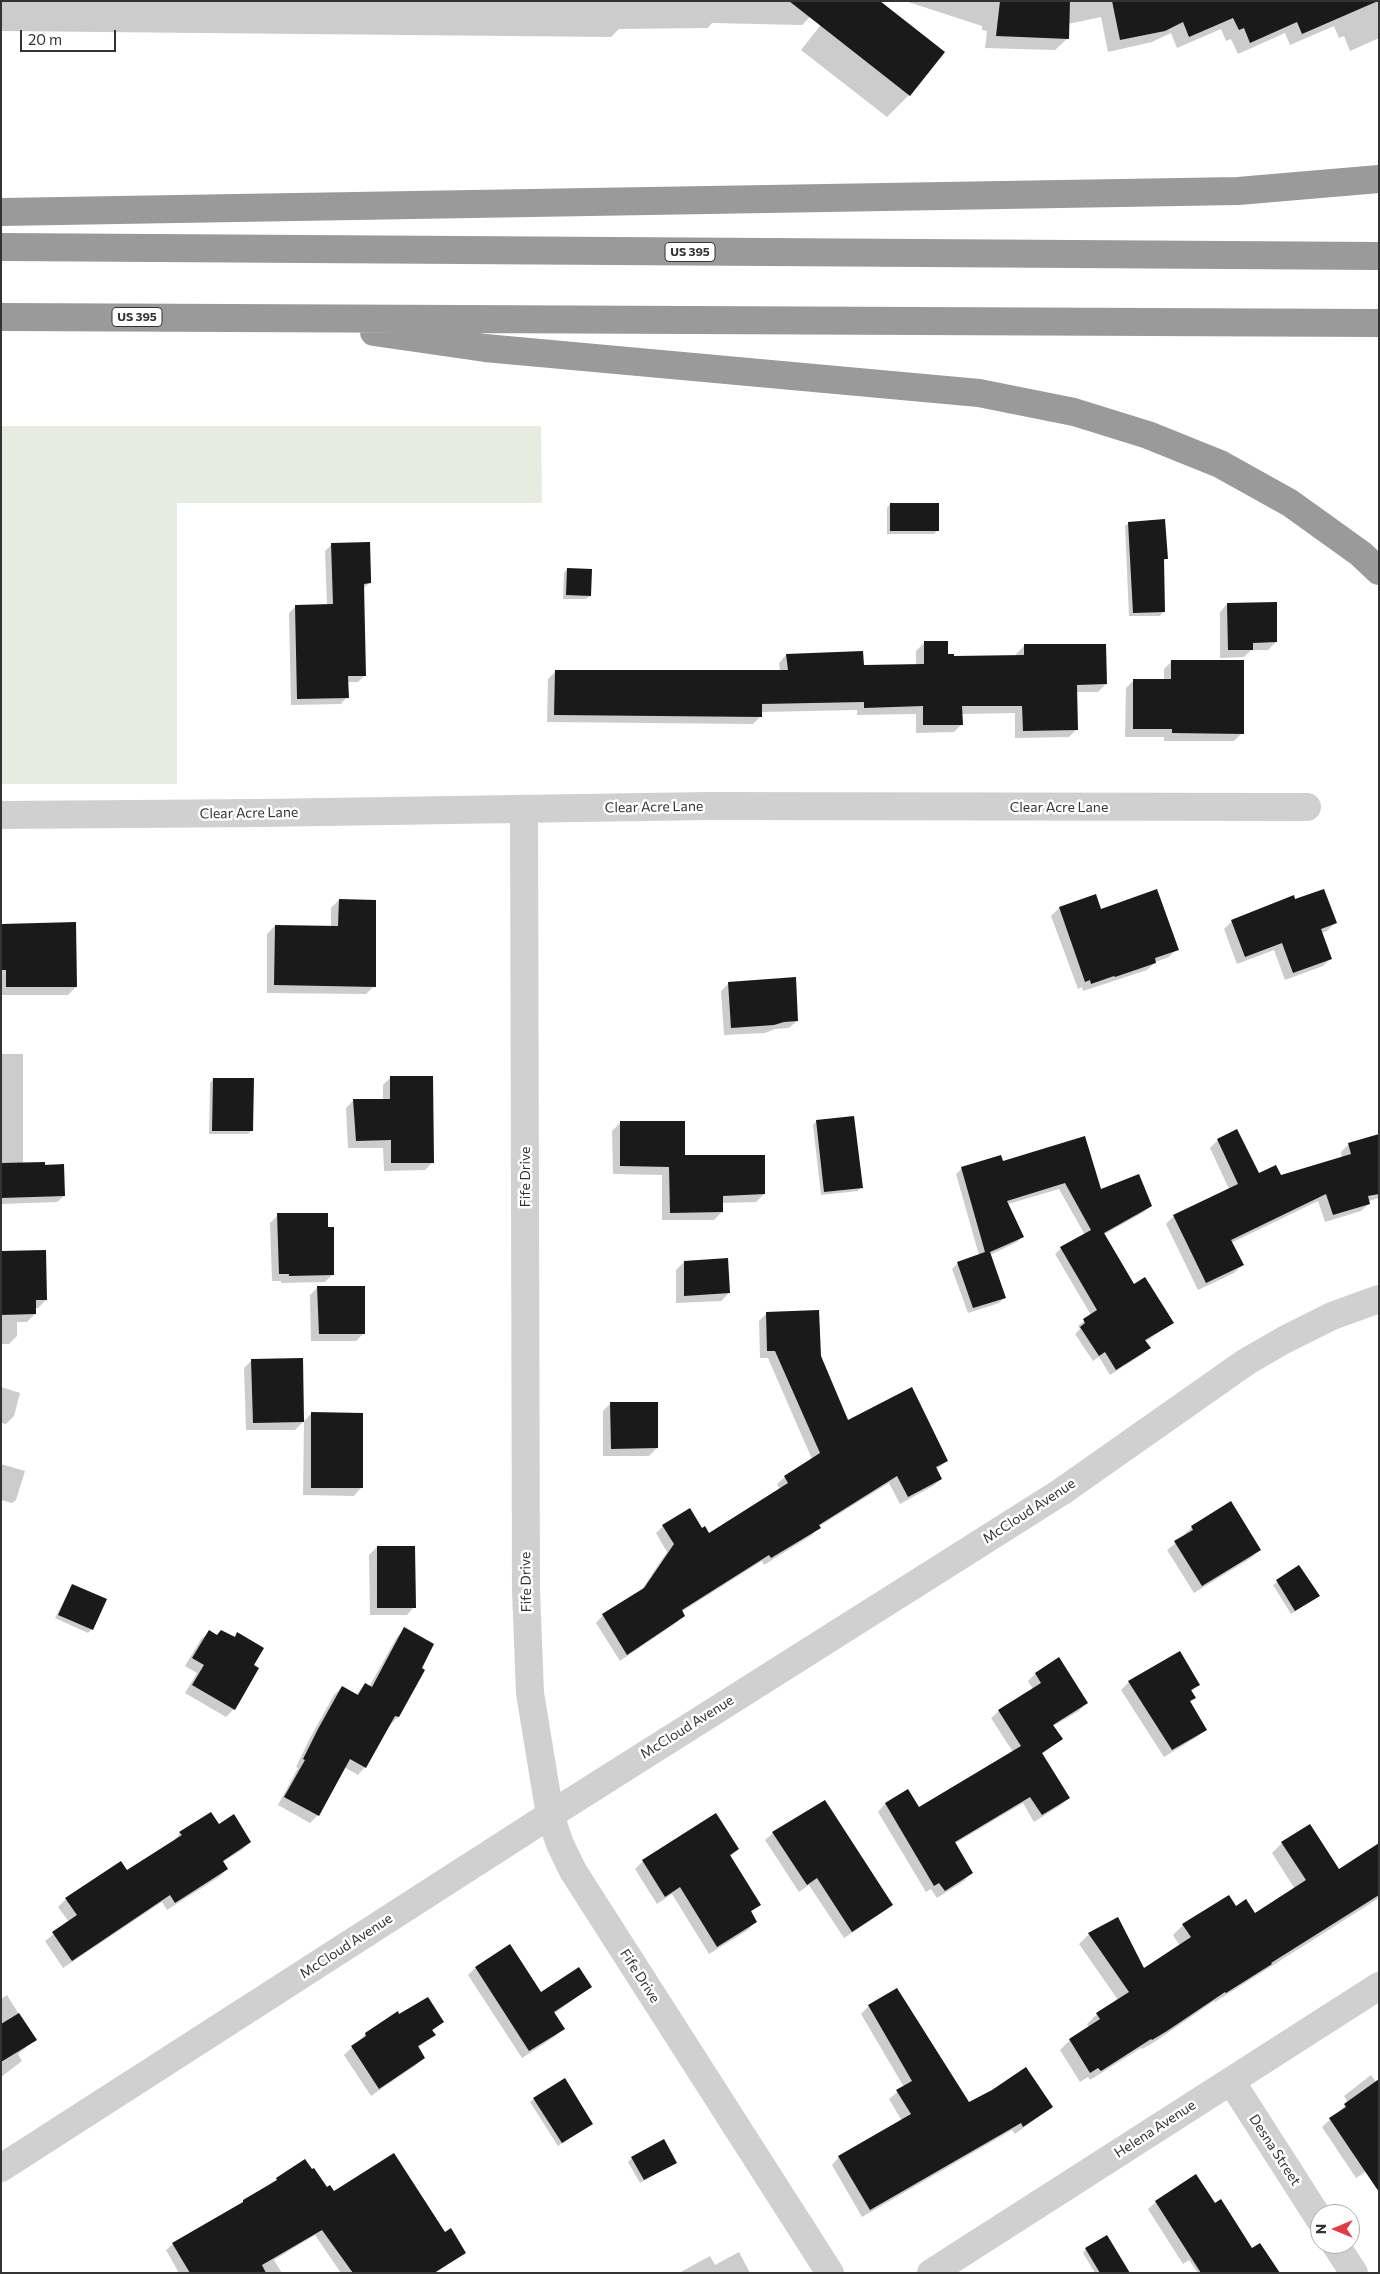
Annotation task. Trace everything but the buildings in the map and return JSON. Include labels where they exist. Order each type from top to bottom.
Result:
[{"type":"highway","points":[[1,212],[1228,192],[1379,179]]},
{"type":"highway","name":"US 395","points":[[1,247],[1379,256]]},
{"type":"highway","name":"US 395","points":[[1,317],[1379,323]]},
{"type":"highway","points":[[273,318],[485,348],[979,394],[1074,412],[1148,434],[1220,464],[1290,503],[1361,554],[1379,571]]},
{"type":"street","name":"Clear Acre Lane","points":[[1,815],[707,806],[1307,807]]},
{"type":"street","name":"Fife Drive","points":[[524,809],[526,1590],[530,1693],[550,1814],[560,1844],[573,1870],[830,2273]]},
{"type":"street","name":"McCloud Avenue","points":[[1,2168],[550,1814],[1061,1492],[1246,1362],[1332,1316],[1379,1299]]},
{"type":"street","name":"Helena Avenue","points":[[931,2273],[1379,1986]]},
{"type":"street","name":"Desna Street","points":[[1231,2081],[1310,2204]]},
{"type":"street","points":[[1342,2254],[1354,2273]]},
{"type":"shaded area","points":[[1,426],[541,426],[542,503],[177,503],[177,784],[1,784]]}]
